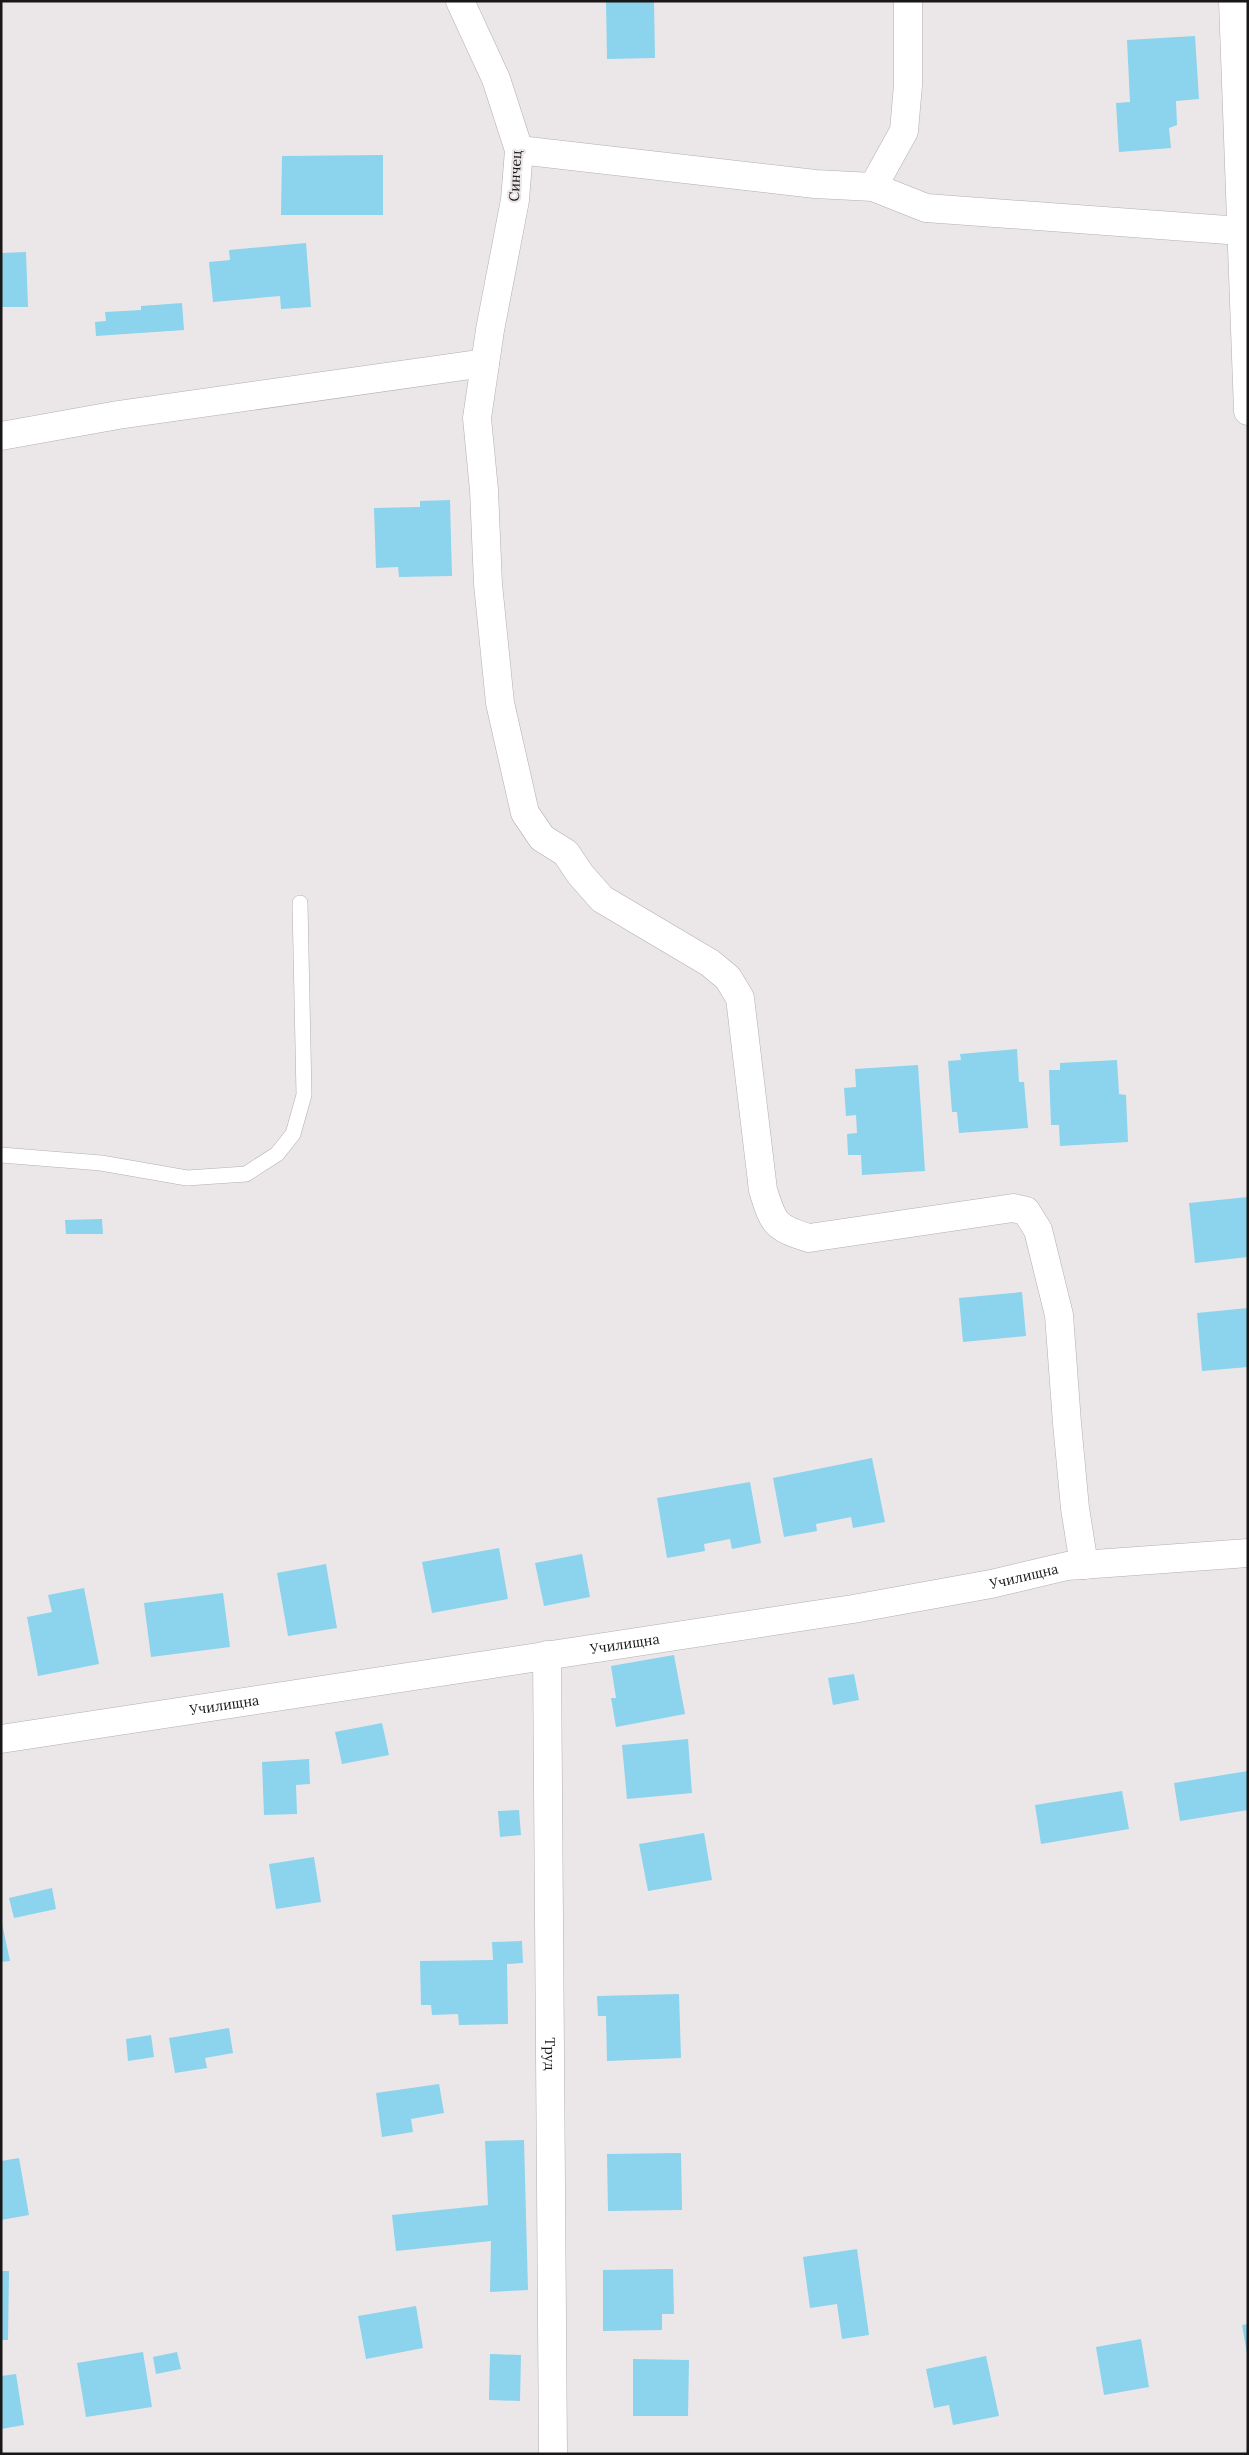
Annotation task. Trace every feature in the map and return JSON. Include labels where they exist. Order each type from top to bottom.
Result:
[{"type":"street","name":"Синчец","points":[[460,1],[496,79],[518,150],[514,200],[484,363],[477,418],[484,490],[488,584],[500,703],[526,812],[542,838],[566,853],[580,874],[602,899],[710,963],[728,978],[740,998],[763,1190],[771,1218],[787,1231],[809,1238],[1013,1208],[1026,1211],[1038,1230],[1059,1314],[1068,1432],[1084,1565]]},
{"type":"street","points":[[873,187],[904,131],[909,60],[908,1]]},
{"type":"street","points":[[1233,1],[1248,411]]},
{"type":"street","points":[[518,150],[806,183],[873,187],[926,208],[1241,231]]},
{"type":"street","points":[[1,436],[118,415],[484,363]]},
{"type":"street","name":"Училищна","points":[[1,1739],[853,1609],[991,1584],[1067,1566],[1248,1553]]},
{"type":"street","name":"Труд","points":[[547,1655],[553,2454]]},
{"type":"lane","points":[[1,1155],[101,1164],[187,1178],[246,1174],[278,1154],[293,1134],[304,1095],[300,903]]},
{"type":"building","points":[[606,1],[654,1],[655,58],[607,59]]},
{"type":"building","points":[[1195,36],[1199,99],[1176,101],[1177,125],[1169,128],[1171,148],[1119,152],[1116,103],[1130,102],[1127,40]]},
{"type":"building","points":[[383,155],[383,215],[281,215],[282,156]]},
{"type":"building","points":[[306,243],[311,307],[281,309],[280,296],[213,302],[209,262],[230,260],[229,250]]},
{"type":"building","points":[[26,252],[28,307],[1,307],[1,253]]},
{"type":"building","points":[[182,303],[184,330],[96,336],[95,322],[106,321],[105,312],[141,310],[141,306]]},
{"type":"building","points":[[450,500],[452,576],[399,577],[398,567],[376,568],[374,508],[420,507],[420,501]]},
{"type":"building","points":[[1017,1049],[1019,1082],[1024,1082],[1028,1128],[959,1133],[957,1112],[952,1112],[948,1061],[961,1060],[960,1054]]},
{"type":"building","points":[[1117,1060],[1119,1094],[1126,1095],[1128,1142],[1060,1146],[1059,1125],[1051,1125],[1049,1070],[1060,1070],[1060,1063]]},
{"type":"building","points":[[918,1065],[925,1171],[862,1175],[861,1155],[848,1155],[847,1134],[857,1133],[856,1115],[846,1116],[844,1088],[856,1087],[855,1069]]},
{"type":"building","points":[[1248,1197],[1248,1257],[1195,1263],[1189,1203]]},
{"type":"building","points":[[102,1219],[103,1234],[66,1234],[65,1220]]},
{"type":"building","points":[[1022,1292],[1026,1336],[963,1342],[959,1298]]},
{"type":"building","points":[[1248,1308],[1248,1367],[1202,1371],[1197,1313]]},
{"type":"building","points":[[872,1458],[885,1522],[853,1528],[851,1517],[816,1524],[817,1531],[784,1537],[773,1478]]},
{"type":"building","points":[[750,1482],[761,1543],[732,1549],[730,1539],[704,1544],[705,1551],[667,1558],[657,1498]]},
{"type":"building","points":[[499,1548],[508,1599],[432,1613],[422,1562]]},
{"type":"building","points":[[582,1554],[590,1597],[544,1606],[535,1563]]},
{"type":"building","points":[[326,1564],[337,1628],[288,1636],[277,1573]]},
{"type":"building","points":[[84,1588],[99,1664],[38,1676],[27,1617],[52,1612],[48,1595]]},
{"type":"building","points":[[223,1593],[230,1647],[151,1657],[144,1603]]},
{"type":"building","points":[[674,1655],[685,1714],[616,1727],[611,1698],[616,1698],[611,1666]]},
{"type":"building","points":[[854,1674],[859,1700],[833,1705],[828,1678]]},
{"type":"building","points":[[382,1723],[389,1755],[342,1764],[335,1732]]},
{"type":"building","points":[[688,1739],[692,1793],[627,1799],[622,1745]]},
{"type":"building","points":[[309,1759],[310,1784],[296,1785],[297,1814],[264,1815],[262,1762]]},
{"type":"building","points":[[1248,1771],[1248,1810],[1180,1821],[1174,1783]]},
{"type":"building","points":[[1122,1791],[1129,1829],[1041,1844],[1035,1805]]},
{"type":"building","points":[[519,1810],[521,1835],[500,1837],[498,1811]]},
{"type":"building","points":[[704,1833],[712,1880],[648,1891],[639,1844]]},
{"type":"building","points":[[314,1857],[321,1902],[276,1909],[269,1864]]},
{"type":"building","points":[[52,1888],[56,1909],[14,1918],[9,1898]]},
{"type":"building","points":[[1,1919],[10,1961],[1,1962]]},
{"type":"building","points":[[522,1941],[523,1963],[507,1964],[508,2024],[459,2025],[458,2014],[432,2015],[431,2005],[421,2005],[420,1961],[493,1960],[492,1942]]},
{"type":"building","points":[[679,1994],[681,2058],[607,2061],[606,2016],[598,2016],[597,1996]]},
{"type":"building","points":[[229,2028],[233,2053],[205,2058],[207,2068],[175,2073],[169,2038]]},
{"type":"building","points":[[151,2035],[154,2057],[128,2061],[126,2039]]},
{"type":"building","points":[[439,2084],[444,2113],[411,2119],[413,2132],[382,2137],[376,2093]]},
{"type":"building","points":[[524,2140],[528,2290],[490,2292],[491,2241],[396,2251],[392,2215],[488,2205],[485,2141]]},
{"type":"building","points":[[681,2153],[682,2210],[608,2211],[607,2154]]},
{"type":"building","points":[[19,2158],[29,2215],[1,2220],[1,2161]]},
{"type":"building","points":[[857,2249],[869,2335],[842,2339],[837,2304],[810,2308],[803,2257]]},
{"type":"building","points":[[673,2269],[674,2314],[662,2314],[662,2330],[603,2331],[603,2270]]},
{"type":"building","points":[[1,2271],[9,2271],[8,2340],[1,2340]]},
{"type":"building","points":[[416,2306],[423,2348],[366,2359],[358,2316]]},
{"type":"building","points":[[1248,2324],[1248,2354],[1247,2354],[1242,2325]]},
{"type":"building","points":[[1141,2339],[1149,2387],[1104,2395],[1096,2347]]},
{"type":"building","points":[[143,2352],[152,2407],[86,2417],[77,2363]]},
{"type":"building","points":[[177,2352],[181,2369],[156,2374],[153,2357]]},
{"type":"building","points":[[490,2354],[521,2355],[520,2401],[489,2400]]},
{"type":"building","points":[[986,2356],[999,2416],[953,2425],[949,2405],[934,2408],[926,2369]]},
{"type":"building","points":[[633,2359],[689,2360],[688,2416],[633,2416]]},
{"type":"building","points":[[16,2374],[24,2425],[1,2429],[1,2376]]}]
